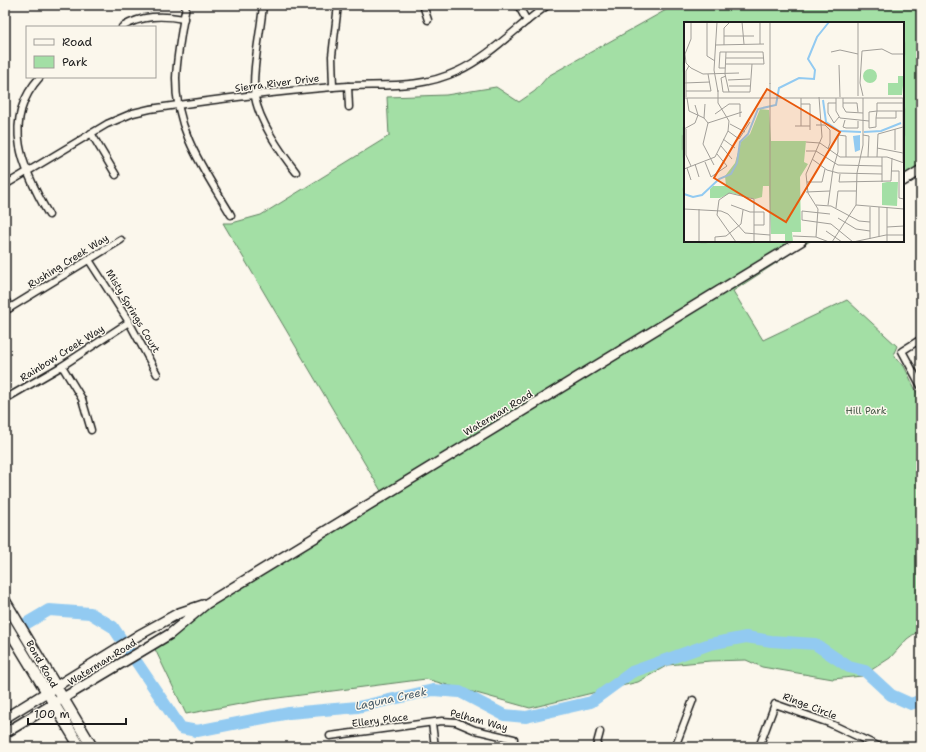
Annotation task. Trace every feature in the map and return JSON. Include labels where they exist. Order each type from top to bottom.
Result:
[{"type":"main road","points":[[904,180],[921,170]]},
{"type":"main road","name":"Waterman Road","points":[[5,733],[170,634],[206,604],[799,242]]},
{"type":"main road","name":"Bond Road","points":[[5,601],[30,642],[51,690]]},
{"type":"main road","name":"Waterman Road","points":[[5,718],[139,635],[179,613],[206,604]]},
{"type":"main road","name":"Bond Road","points":[[5,623],[19,647],[51,690],[80,747]]},
{"type":"main road","name":"Bond Road","points":[[58,702],[92,747]]},
{"type":"street","points":[[186,5],[176,76],[178,105],[185,132],[193,152],[231,215]]},
{"type":"street","points":[[263,5],[255,79],[255,96],[262,118],[296,172]]},
{"type":"street","points":[[333,87],[332,56],[338,5]]},
{"type":"street","points":[[423,5],[428,20]]},
{"type":"street","points":[[518,5],[527,21]]},
{"type":"street","name":"Sierra River Drive","points":[[5,185],[91,133],[117,119],[133,113],[178,105],[333,87],[406,85],[439,78],[457,71],[481,58],[548,5]]},
{"type":"street","points":[[125,26],[149,17],[159,16],[184,19]]},
{"type":"street","points":[[39,78],[22,98],[15,119],[14,138],[15,150],[25,173],[49,215]]},
{"type":"street","points":[[348,86],[349,107]]},
{"type":"street","points":[[91,133],[116,175]]},
{"type":"street","name":"Rushing Creek Way","points":[[8,310],[121,240]]},
{"type":"street","name":"Misty Springs Court","points":[[89,260],[129,322],[157,374]]},
{"type":"street","points":[[5,299],[8,310]]},
{"type":"street","name":"Rainbow Creek Way","points":[[5,399],[62,366],[129,322]]},
{"type":"street","points":[[921,339],[902,351],[921,386]]},
{"type":"street","points":[[62,366],[82,399],[90,430]]},
{"type":"street","points":[[675,747],[693,700]]},
{"type":"street","name":"Ringe Circle","points":[[759,747],[775,704],[829,723],[880,747]]},
{"type":"street","name":"Pelham Way","points":[[432,723],[442,720],[456,722],[476,730],[514,739],[513,747]]},
{"type":"street","points":[[432,723],[435,747]]},
{"type":"street","name":"Ellery Place","points":[[330,736],[432,723]]},
{"type":"street","points":[[596,747],[600,732]]},
{"type":"green space","name":"Hill Park","points":[[675,5],[921,5],[921,170],[904,180],[904,22],[684,22],[684,242],[808,242],[733,291],[763,340],[847,300],[897,346],[894,353],[896,359],[904,366],[921,401],[921,629],[907,639],[890,658],[862,676],[833,679],[762,667],[746,660],[710,661],[668,665],[638,682],[530,708],[426,679],[262,700],[186,714],[153,645],[227,592],[381,491],[223,223],[232,223],[261,215],[389,136],[387,97],[446,95],[496,87],[519,102],[535,91],[548,76]]},
{"type":"waterway","name":"Laguna Creek","points":[[5,636],[49,610],[90,613],[113,627],[181,728],[197,731],[289,713],[358,707],[433,690],[460,692],[504,715],[526,717],[591,702],[632,672],[710,644],[746,637],[771,641],[815,644],[849,667],[865,671],[891,695],[911,704],[921,700]]}]
